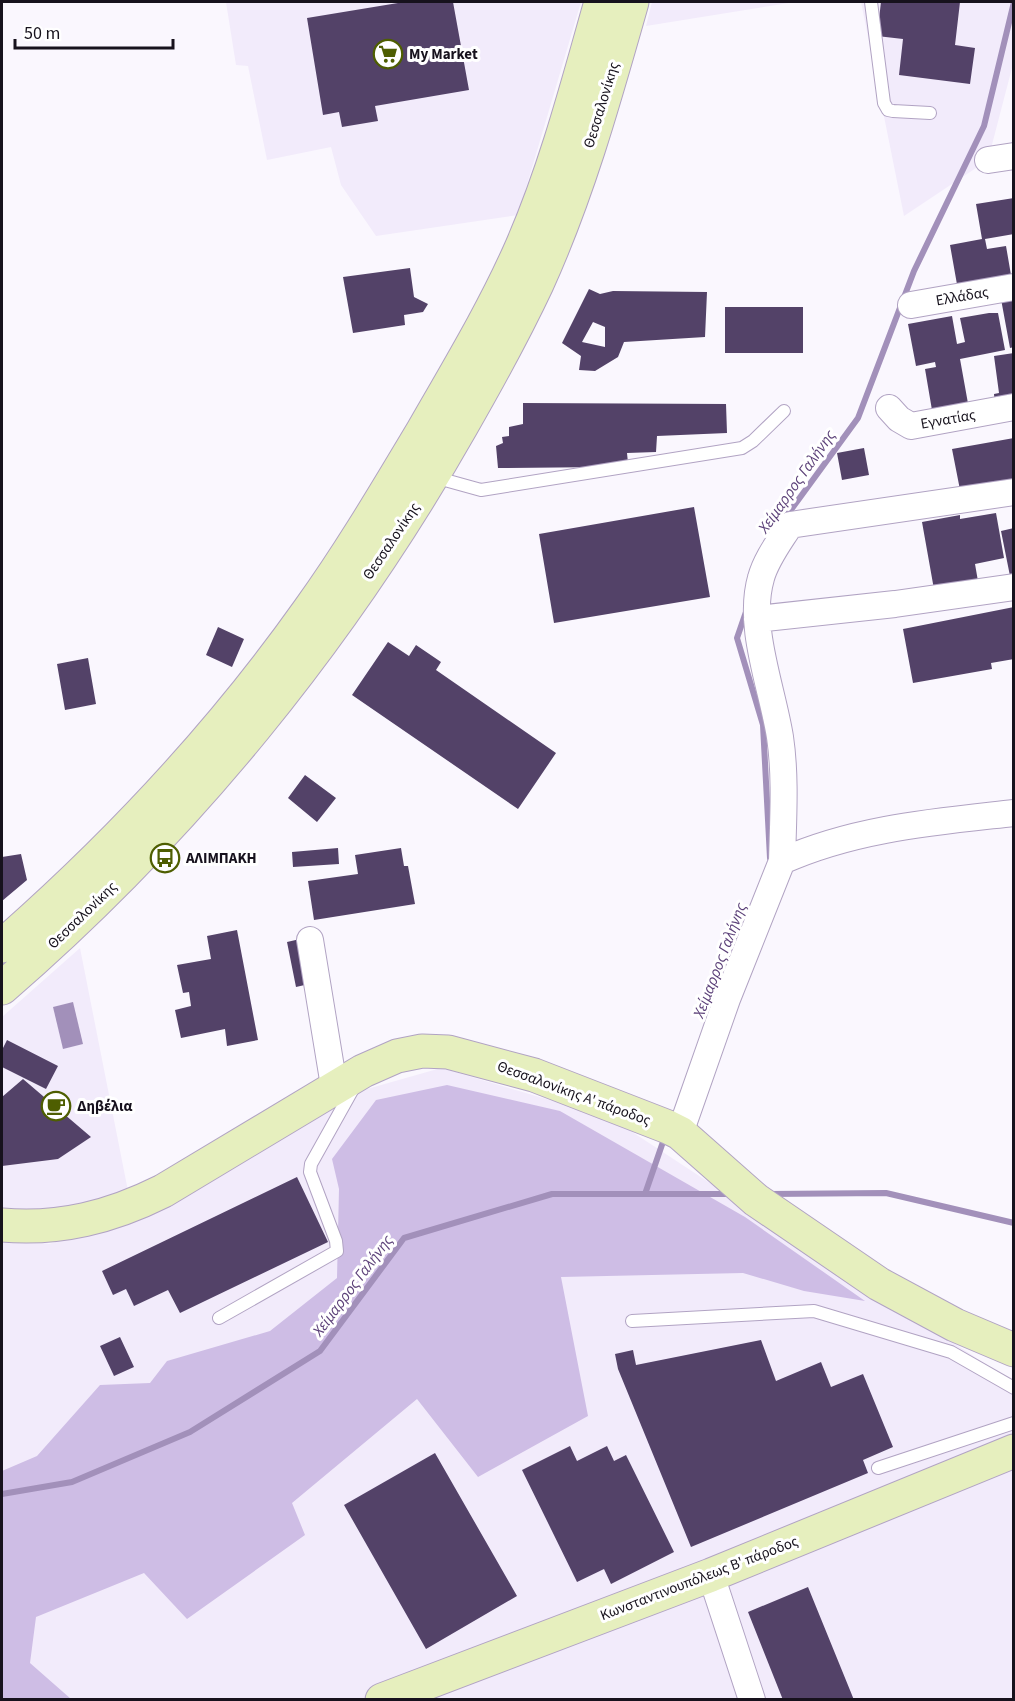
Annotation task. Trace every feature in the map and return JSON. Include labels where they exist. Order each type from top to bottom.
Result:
[{"type":"main road","name":"Θεσσαλονίκης","points":[[2,946],[90,864],[195,754],[240,701],[298,625],[365,527],[468,353],[523,245],[547,178],[601,2]]},
{"type":"main road","name":"Θεσσαλονίκης","points":[[2,988],[63,935],[151,846],[211,779],[342,614],[433,476],[499,360],[537,284],[590,142],[632,2]]},
{"type":"main road","name":"Θεσσαλονίκης Α' πάροδος","points":[[2,1225],[53,1226],[88,1220],[128,1208],[163,1191],[334,1086],[363,1071],[397,1056],[422,1051],[448,1052],[534,1075],[681,1133],[756,1200],[879,1284],[955,1325],[1014,1350]]},
{"type":"main road","name":"Κωνσταντινουπόλεως Β' πάροδος","points":[[382,1700],[711,1575],[1014,1451]]},
{"type":"street","points":[[988,160],[1014,156]]},
{"type":"street","name":"Ελλάδας","points":[[911,305],[1014,287]]},
{"type":"street","name":"Εγνατίας","points":[[889,408],[899,419],[911,426],[1014,407]]},
{"type":"street","points":[[681,1133],[727,999],[782,861],[783,803],[780,738],[757,619],[757,596],[762,575],[790,525],[1014,492]]},
{"type":"street","points":[[757,619],[895,604],[1014,587]]},
{"type":"street","points":[[782,861],[814,847],[847,837],[914,824],[1014,813]]},
{"type":"street","points":[[310,940],[334,1086]]},
{"type":"street","points":[[711,1575],[752,1700]]},
{"type":"lane","points":[[871,2],[884,103],[888,110],[930,113]]},
{"type":"lane","points":[[433,476],[481,490],[742,448],[784,411]]},
{"type":"lane","points":[[219,1318],[337,1251],[336,1241],[310,1172],[311,1164],[363,1071]]},
{"type":"lane","points":[[632,1321],[814,1311],[951,1352],[1014,1388]]},
{"type":"lane","points":[[878,1468],[1014,1423]]},
{"type":"shaded area","points":[[226,2],[581,2],[518,215],[376,236],[341,185],[331,147],[267,160],[248,66],[236,65]]},
{"type":"shaded area","points":[[652,2],[795,2],[646,26]]},
{"type":"shaded area","points":[[861,2],[1013,2],[1013,64],[988,160],[904,216]]},
{"type":"shaded area","name":"Δηβέλια","points":[[80,948],[129,1196],[2,1219],[2,1017]]},
{"type":"shaded area","points":[[73,1002],[83,1044],[63,1049],[53,1007]]},
{"type":"shaded area","points":[[441,1068],[611,1118],[1013,1382],[1013,1699],[2,1699],[2,1235],[49,1244],[166,1206],[339,1097]]},
{"type":"shaded area","points":[[447,1085],[560,1111],[745,1217],[865,1301],[804,1291],[743,1273],[561,1277],[588,1416],[478,1477],[417,1399],[292,1503],[305,1535],[187,1619],[144,1573],[36,1617],[30,1663],[71,1699],[2,1700],[2,1471],[37,1456],[100,1385],[150,1383],[167,1361],[270,1331],[337,1278],[339,1189],[332,1159],[376,1100]]},
{"type":"building","name":"My Market","points":[[404,2],[453,2],[469,90],[375,106],[378,121],[342,127],[339,112],[323,115],[307,18]]},
{"type":"building","points":[[881,2],[960,2],[955,45],[975,48],[970,84],[899,75],[903,39],[877,36]]},
{"type":"building","points":[[1014,198],[1014,234],[985,239],[987,249],[1006,246],[1011,275],[958,290],[950,245],[982,239],[976,204]]},
{"type":"building","points":[[410,268],[414,297],[428,304],[423,312],[404,315],[405,325],[353,333],[343,277]]},
{"type":"building","points":[[589,289],[600,294],[613,291],[707,292],[705,337],[624,342],[618,357],[595,371],[579,370],[581,356],[562,343]],"holes":[[[593,322],[605,327],[605,347],[582,342]]]},
{"type":"building","points":[[1014,297],[1014,347],[1010,348],[1001,299]]},
{"type":"building","points":[[725,307],[803,307],[803,353],[725,353]]},
{"type":"building","points":[[998,313],[1005,350],[960,359],[969,409],[933,416],[925,369],[936,367],[935,362],[916,366],[908,324],[952,316],[957,344],[965,342],[960,318]]},
{"type":"building","points":[[1014,353],[1014,405],[995,407],[994,394],[999,393],[994,356]]},
{"type":"building","points":[[523,403],[726,404],[727,433],[657,436],[656,452],[627,453],[628,463],[606,467],[498,468],[496,446],[503,443],[502,437],[509,436],[509,427],[523,424]]},
{"type":"building","points":[[1014,438],[1014,486],[961,495],[952,449]]},
{"type":"building","points":[[864,448],[869,475],[842,480],[837,453]]},
{"type":"building","points":[[694,507],[710,597],[554,623],[539,534]]},
{"type":"building","points":[[996,513],[1004,558],[975,564],[979,587],[935,595],[922,522],[960,515],[960,519]]},
{"type":"building","points":[[1014,528],[1014,580],[1011,581],[1001,531]]},
{"type":"building","points":[[1014,607],[1014,659],[991,663],[992,669],[913,683],[903,629]]},
{"type":"building","points":[[218,627],[244,639],[232,667],[206,655]]},
{"type":"building","points":[[388,642],[409,656],[416,645],[441,662],[436,670],[556,753],[518,809],[352,695]]},
{"type":"building","points":[[88,658],[96,704],[65,710],[57,664]]},
{"type":"building","points":[[305,775],[336,798],[317,822],[288,798]]},
{"type":"building","points":[[338,848],[339,864],[293,867],[292,852]]},
{"type":"building","points":[[401,848],[404,866],[408,866],[415,904],[314,920],[308,881],[358,874],[355,855]]},
{"type":"building","points":[[21,854],[27,880],[2,901],[2,857]]},
{"type":"building","points":[[237,930],[258,1040],[227,1046],[225,1029],[181,1038],[175,1010],[191,1006],[189,992],[183,993],[177,965],[211,959],[207,936]]},
{"type":"building","points":[[300,939],[309,984],[296,987],[287,942]]},
{"type":"building","points":[[7,1040],[58,1066],[46,1089],[2,1067],[2,1050]]},
{"type":"building","points":[[23,1079],[91,1137],[58,1159],[2,1166],[2,1097]]},
{"type":"building","points":[[297,1177],[328,1242],[180,1313],[168,1290],[134,1306],[126,1289],[113,1295],[102,1271]]},
{"type":"building","points":[[120,1337],[134,1367],[114,1376],[100,1346]]},
{"type":"building","points":[[761,1340],[776,1381],[821,1362],[831,1387],[863,1374],[893,1447],[863,1460],[868,1473],[691,1547],[618,1369],[615,1354],[633,1350],[636,1365]]},
{"type":"building","points":[[570,1446],[577,1461],[607,1446],[614,1461],[626,1455],[674,1552],[611,1584],[604,1569],[577,1582],[522,1470]]},
{"type":"building","points":[[435,1453],[517,1596],[426,1649],[344,1505]]},
{"type":"building","points":[[808,1587],[854,1700],[783,1700],[748,1612]]},
{"type":"waterway","name":"Χείμαρρος Γαλήνης","points":[[785,518],[858,418],[914,271],[984,126],[1014,2]]},
{"type":"waterway","name":"Χείμαρρος Γαλήνης","points":[[747,609],[737,638],[763,725],[770,858]]},
{"type":"waterway","name":"Χείμαρρος Γαλήνης","points":[[645,1194],[665,1136]]},
{"type":"waterway","name":"Χείμαρρος Γαλήνης","points":[[769,1194],[886,1193],[1014,1223]]},
{"type":"waterway","name":"Χείμαρρος Γαλήνης","points":[[2,1494],[72,1482],[190,1432],[320,1351],[404,1238],[552,1194],[731,1194]]},
{"type":"place","name":"My Market","points":[[388,54]]},
{"type":"place","name":"ΑΛΙΜΠΑΚΗ","points":[[165,858]]},
{"type":"place","name":"Δηβέλια","points":[[56,1106]]}]
